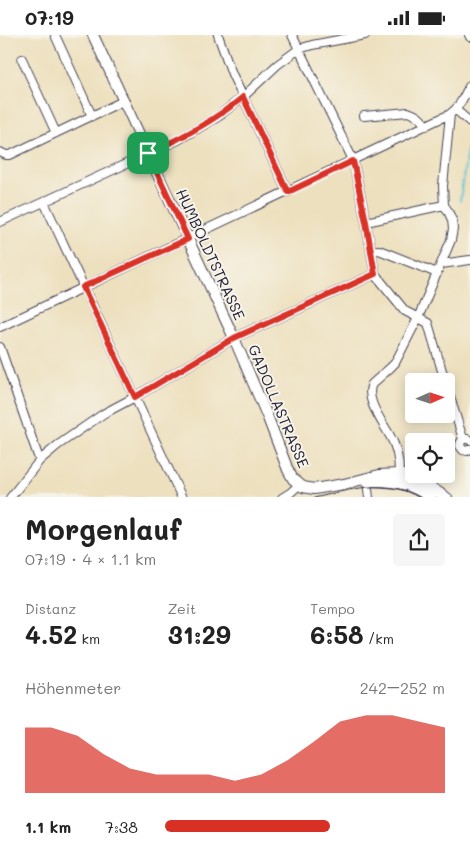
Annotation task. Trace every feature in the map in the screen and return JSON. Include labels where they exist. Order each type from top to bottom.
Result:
[{"type":"main road","name":"HUMBOLDTSTRASSE","points":[[93,35],[234,338]]},
{"type":"main road","name":"GADOLLASTRASSE","points":[[234,338],[288,470],[299,485]]},
{"type":"main road","points":[[299,485],[308,489],[314,489],[364,481],[379,475],[399,479],[418,479],[447,497]]},
{"type":"main road","points":[[399,479],[431,497]]},
{"type":"street","points":[[55,35],[92,116]]},
{"type":"street","points":[[218,35],[232,74],[288,192]]},
{"type":"street","points":[[292,35],[353,161],[375,274],[405,311],[428,323],[443,373]]},
{"type":"street","points":[[0,222],[178,140],[216,118],[243,97],[277,65],[299,49],[365,35]]},
{"type":"street","points":[[22,59],[56,133]]},
{"type":"street","points":[[0,327],[426,126],[453,112],[462,102],[470,85]]},
{"type":"street","points":[[0,153],[10,155],[123,101]]},
{"type":"street","points":[[364,116],[408,112],[422,118],[426,126]]},
{"type":"street","points":[[453,112],[470,122]]},
{"type":"street","points":[[399,479],[399,460],[396,448],[374,408],[370,396],[370,387],[395,363],[418,318],[451,240],[452,220],[444,205],[443,186],[453,112]]},
{"type":"street","points":[[44,202],[182,497]]},
{"type":"street","points":[[366,222],[444,205]]},
{"type":"street","points":[[371,251],[379,250],[438,273]]},
{"type":"street","points":[[441,264],[470,260]]},
{"type":"street","points":[[10,497],[40,460],[103,414],[234,338],[375,274]]},
{"type":"street","points":[[0,347],[40,460]]},
{"type":"street","points":[[455,407],[467,440],[460,442],[460,447],[465,451],[470,449]]},
{"type":"street","points":[[364,481],[369,497]]},
{"type":"street","points":[[282,497],[299,485]]},
{"type":"waterway","points":[[460,201],[469,136]]},
{"type":"tram line","points":[[318,497],[367,487],[394,488],[418,497]]},
{"type":"route","points":[[243,97],[288,192],[353,161],[375,274],[234,338],[135,397],[83,287],[188,239],[148,153],[178,140],[216,118],[243,97]]}]
